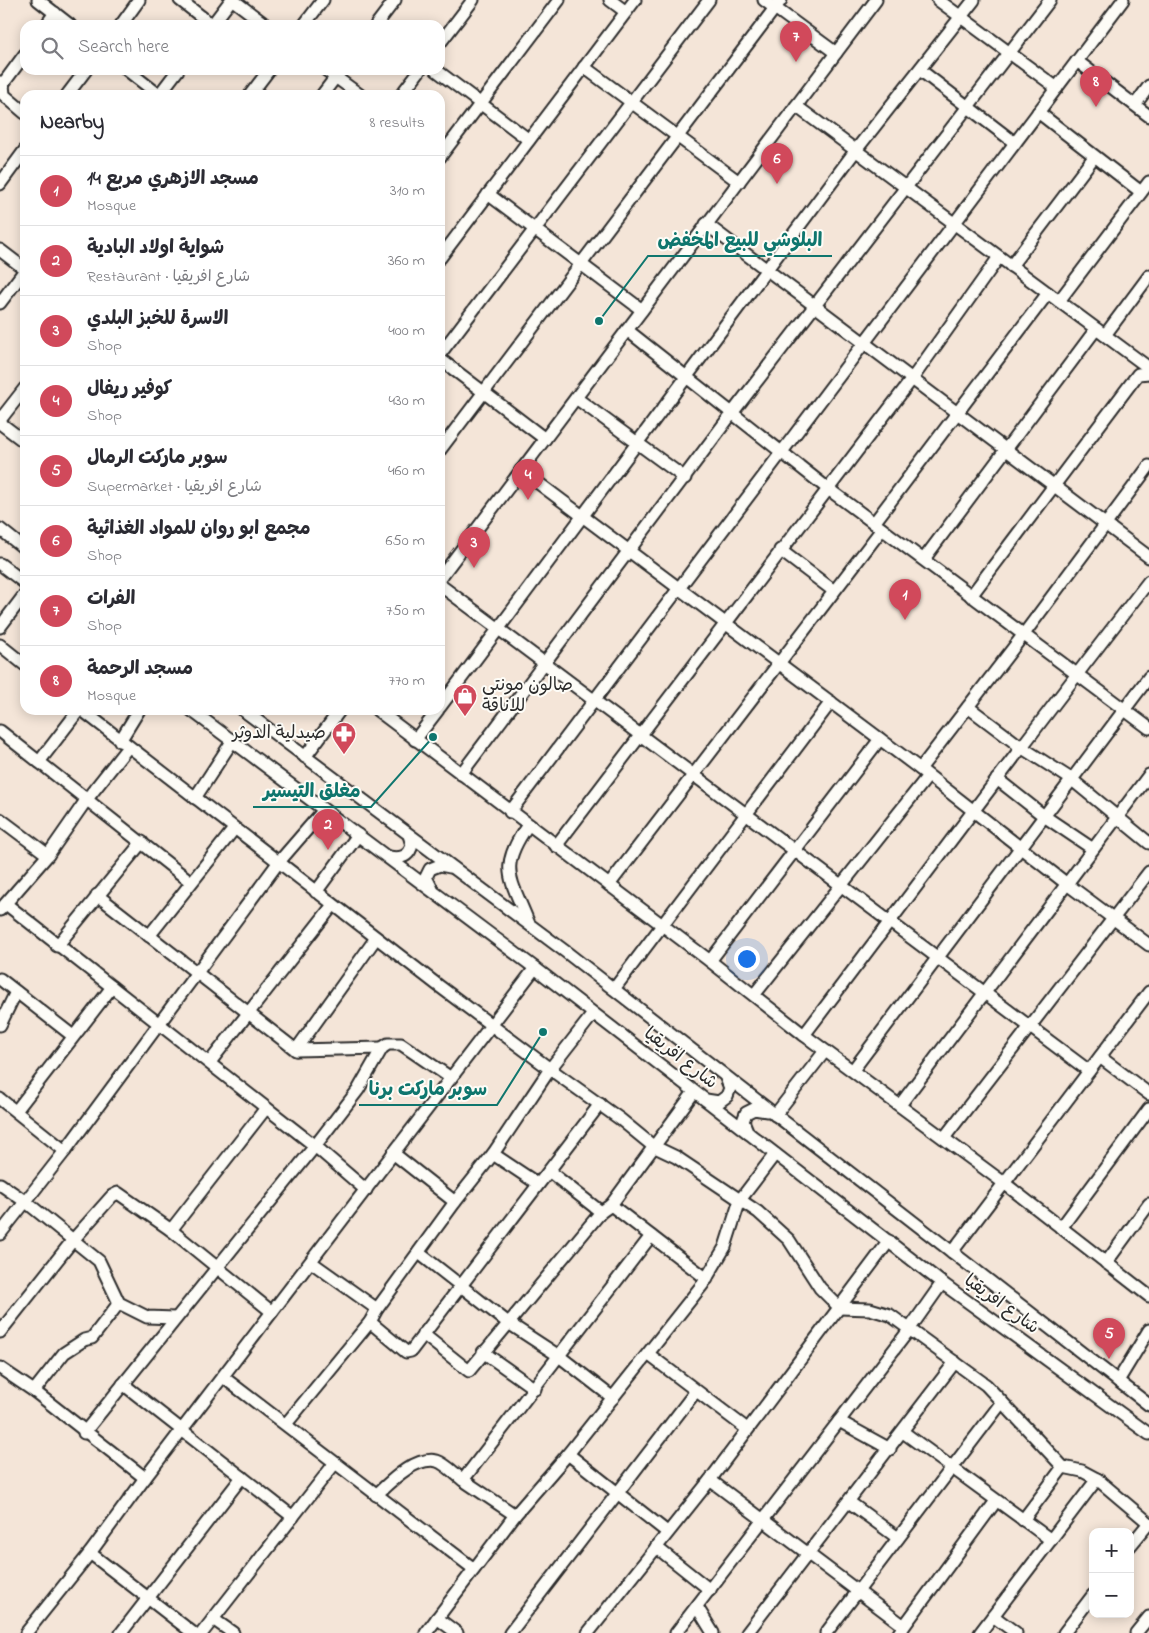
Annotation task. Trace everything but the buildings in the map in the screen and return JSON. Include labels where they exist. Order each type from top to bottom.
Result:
[{"type":"street","points":[[38,0],[64,20]]},
{"type":"street","points":[[124,20],[139,0]]},
{"type":"street","points":[[180,0],[206,20]]},
{"type":"street","points":[[216,20],[232,0],[259,20]]},
{"type":"street","points":[[308,20],[323,0]]},
{"type":"street","points":[[380,20],[395,0]]},
{"type":"street","points":[[445,36],[473,0]]},
{"type":"street","points":[[445,149],[559,0]]},
{"type":"street","points":[[610,0],[626,12]]},
{"type":"street","points":[[445,251],[635,0]]},
{"type":"street","points":[[445,347],[709,0]]},
{"type":"street","points":[[764,0],[778,4],[836,53]]},
{"type":"street","points":[[445,561],[545,439],[876,0]]},
{"type":"street","points":[[938,0],[1057,88]]},
{"type":"street","points":[[445,701],[769,270],[856,150],[974,0]]},
{"type":"street","points":[[461,774],[733,412],[1050,0]]},
{"type":"street","points":[[510,812],[1123,0]]},
{"type":"street","points":[[445,443],[778,4]]},
{"type":"street","points":[[50,20],[55,13]]},
{"type":"street","points":[[20,60],[1,85],[4,95],[20,109]]},
{"type":"street","points":[[1077,61],[1149,116]]},
{"type":"street","points":[[584,67],[739,182]]},
{"type":"street","points":[[920,70],[1015,143]]},
{"type":"street","points":[[71,90],[82,75]]},
{"type":"street","points":[[133,75],[152,90]]},
{"type":"street","points":[[163,90],[174,75]]},
{"type":"street","points":[[254,90],[265,75]]},
{"type":"street","points":[[326,90],[337,75]]},
{"type":"street","points":[[339,75],[355,90]]},
{"type":"street","points":[[405,90],[416,75]]},
{"type":"street","points":[[443,75],[529,140]]},
{"type":"street","points":[[1135,104],[1149,86]]},
{"type":"street","points":[[796,106],[1149,368]]},
{"type":"street","points":[[1038,112],[1141,192]]},
{"type":"street","points":[[0,184],[20,157]]},
{"type":"street","points":[[1011,266],[1094,157]]},
{"type":"street","points":[[1059,301],[1149,182]]},
{"type":"street","points":[[488,194],[642,310]]},
{"type":"street","points":[[706,224],[1055,484],[1149,557]]},
{"type":"street","points":[[0,250],[20,266]]},
{"type":"street","points":[[556,846],[827,488],[912,379],[999,256]]},
{"type":"street","points":[[924,560],[1005,448],[1100,332],[1149,276]]},
{"type":"street","points":[[0,303],[20,277]]},
{"type":"street","points":[[609,885],[834,591],[958,412],[1048,293]]},
{"type":"street","points":[[627,330],[827,488],[1149,728]]},
{"type":"street","points":[[445,363],[545,439]]},
{"type":"street","points":[[971,596],[1138,374],[1149,373]]},
{"type":"street","points":[[20,395],[0,422],[20,438]]},
{"type":"street","points":[[576,398],[685,478]]},
{"type":"street","points":[[754,995],[842,885],[924,772],[968,707],[1149,466]]},
{"type":"street","points":[[521,470],[924,772],[1020,848],[1149,945]]},
{"type":"street","points":[[0,529],[20,545]]},
{"type":"street","points":[[780,550],[834,591]]},
{"type":"street","points":[[0,564],[20,579]]},
{"type":"street","points":[[804,1035],[974,812],[1021,746],[1149,581]]},
{"type":"street","points":[[445,589],[1089,1071]]},
{"type":"street","points":[[0,627],[20,601]]},
{"type":"street","points":[[0,645],[20,661]]},
{"type":"street","points":[[852,1070],[1149,677]]},
{"type":"street","points":[[614,989],[745,813],[831,702]]},
{"type":"street","points":[[968,707],[1021,746],[1071,779],[1149,843]]},
{"type":"street","points":[[39,762],[76,715]]},
{"type":"street","points":[[86,715],[332,905],[550,1070],[600,1104],[653,1146],[676,1158],[740,1200],[782,1232],[820,1288],[840,1308],[870,1309],[890,1315],[986,1385],[1063,1467],[1082,1471],[1098,1480],[1149,1523],[1134,1541]]},
{"type":"street","points":[[137,715],[124,744],[88,799],[48,856],[3,907],[160,1023],[315,1146],[366,1190]]},
{"type":"street","name":"شارع افريقيا","points":[[198,715],[323,811],[389,857],[535,968],[942,1283],[1149,1434]]},
{"type":"street","name":"شارع افريقيا","points":[[250,715],[614,989],[1149,1404]]},
{"type":"street","points":[[305,757],[336,715]]},
{"type":"street","points":[[383,715],[528,826],[710,961],[825,1051],[1004,1183],[1149,1296]]},
{"type":"street","points":[[415,740],[434,715]]},
{"type":"street","points":[[1,733],[88,799],[191,882]]},
{"type":"street","points":[[710,961],[880,739]]},
{"type":"street","points":[[195,798],[233,740]]},
{"type":"street","points":[[900,1105],[1149,775]]},
{"type":"street","points":[[997,779],[1044,816],[1093,849]]},
{"type":"street","points":[[0,1234],[198,974],[278,863],[323,811]]},
{"type":"street","points":[[0,820],[48,856]]},
{"type":"street","points":[[528,826],[513,848],[509,863],[512,882],[530,925]]},
{"type":"street","points":[[149,936],[234,829]]},
{"type":"street","points":[[316,892],[358,835]]},
{"type":"street","points":[[389,857],[404,857],[409,853],[412,845],[409,835]]},
{"type":"street","points":[[57,946],[96,895],[142,842]]},
{"type":"street","points":[[434,892],[427,881],[428,872],[436,865],[452,867]]},
{"type":"street","points":[[944,1138],[1149,872]]},
{"type":"street","points":[[96,895],[296,1050],[382,1048]]},
{"type":"street","points":[[210,1062],[332,905]]},
{"type":"street","points":[[296,1050],[376,938]]},
{"type":"street","points":[[26,1633],[90,1553],[145,1478],[535,968]]},
{"type":"street","points":[[0,979],[73,1036]]},
{"type":"street","points":[[16,1111],[112,988]]},
{"type":"street","points":[[0,1025],[16,992]]},
{"type":"street","points":[[952,1252],[1149,992]]},
{"type":"street","points":[[286,1424],[370,1322],[377,1309],[455,1202],[493,1154],[550,1070],[593,1014]]},
{"type":"street","points":[[84,1433],[315,1146],[358,1090],[382,1048],[388,1044],[401,1044],[450,1078]]},
{"type":"street","points":[[752,1136],[744,1126],[746,1113],[758,1108],[773,1114],[825,1051]]},
{"type":"street","points":[[1100,1057],[1149,1094]]},
{"type":"street","points":[[423,1334],[468,1371],[600,1212],[611,1205],[653,1146],[698,1095],[715,1102],[727,1096],[729,1083],[724,1076]]},
{"type":"street","points":[[0,1099],[65,1151]]},
{"type":"street","points":[[370,1322],[406,1352],[411,1350],[538,1184],[550,1172],[600,1104]]},
{"type":"street","points":[[171,1230],[266,1108]]},
{"type":"street","points":[[1061,1228],[1149,1109]]},
{"type":"street","points":[[393,1153],[455,1202]]},
{"type":"street","points":[[493,1154],[538,1184]]},
{"type":"street","points":[[426,1633],[515,1515],[568,1454],[707,1279],[725,1248],[740,1200],[775,1154]]},
{"type":"street","points":[[550,1172],[600,1212]]},
{"type":"street","points":[[0,1184],[26,1202],[100,1261],[119,1303],[147,1318],[176,1318]]},
{"type":"street","points":[[0,1332],[73,1240],[114,1194],[118,1193],[171,1230],[216,1269],[272,1312]]},
{"type":"street","points":[[1106,1263],[1149,1204]]},
{"type":"street","points":[[611,1205],[707,1279]]},
{"type":"street","points":[[463,1480],[651,1236]]},
{"type":"street","points":[[588,1633],[710,1480],[889,1241]]},
{"type":"street","points":[[418,1253],[507,1322],[558,1356],[613,1398]]},
{"type":"street","points":[[311,1262],[377,1309]]},
{"type":"street","points":[[676,1633],[909,1330],[942,1283]]},
{"type":"street","points":[[34,1391],[64,1353],[84,1340],[92,1338],[119,1303]]},
{"type":"street","points":[[1118,1381],[1149,1330]]},
{"type":"street","points":[[483,1352],[535,1389]]},
{"type":"street","points":[[648,1354],[747,1430]]},
{"type":"street","points":[[747,1633],[955,1362]]},
{"type":"street","points":[[0,1368],[34,1391],[84,1433],[145,1478]]},
{"type":"street","points":[[223,1377],[474,1569]]},
{"type":"street","points":[[123,1384],[293,1517]]},
{"type":"street","points":[[510,1633],[696,1391]]},
{"type":"street","points":[[826,1633],[1002,1402]]},
{"type":"street","points":[[839,1421],[890,1449]]},
{"type":"street","points":[[903,1432],[951,1469],[1051,1540]]},
{"type":"street","points":[[568,1454],[668,1532]]},
{"type":"street","points":[[376,1495],[406,1471],[425,1461],[439,1462],[515,1515]]},
{"type":"street","points":[[202,1633],[335,1463]]},
{"type":"street","points":[[1023,1520],[1063,1467]]},
{"type":"street","points":[[121,1633],[242,1478]]},
{"type":"street","points":[[710,1480],[857,1592],[901,1630],[996,1501]]},
{"type":"street","points":[[980,1633],[1098,1480]]},
{"type":"street","points":[[849,1502],[898,1538]]},
{"type":"street","points":[[656,1547],[710,1590]]},
{"type":"street","points":[[90,1553],[193,1633]]},
{"type":"street","points":[[1064,1633],[1089,1600]]},
{"type":"street","points":[[697,1607],[712,1633]]},
{"type":"street","points":[[993,1616],[1016,1633]]},
{"type":"street","points":[[1136,1633],[1149,1617]]},
{"type":"street","points":[[436,1618],[457,1633]]},
{"type":"street","points":[[214,1619],[233,1633]]},
{"type":"place","name":"الفرات","points":[[796,62]]},
{"type":"place","name":"مسجد الرحمة","points":[[1096,107]]},
{"type":"place","name":"مجمع ابو روان للمواد الغذائية","points":[[777,184]]},
{"type":"place","name":"البلوشي للبيع المخفض","points":[[599,321]]},
{"type":"place","name":"كوفير ريفال","points":[[528,500]]},
{"type":"place","name":"الاسرة للخبز البلدي","points":[[474,568]]},
{"type":"place","name":"مسجد الازهري مربع 14","points":[[905,620]]},
{"type":"place","name":"صالون مونتي للاناقة","points":[[465,717]]},
{"type":"place","name":"مغلق التيسير","points":[[433,737]]},
{"type":"place","name":"صيدلية الدوثر","points":[[344,755]]},
{"type":"place","name":"شواية اولاد البادية","points":[[328,850]]},
{"type":"place","name":"سوبر ماركت برنا","points":[[543,1032]]},
{"type":"place","name":"سوبر ماركت الرمال","points":[[1109,1359]]}]
